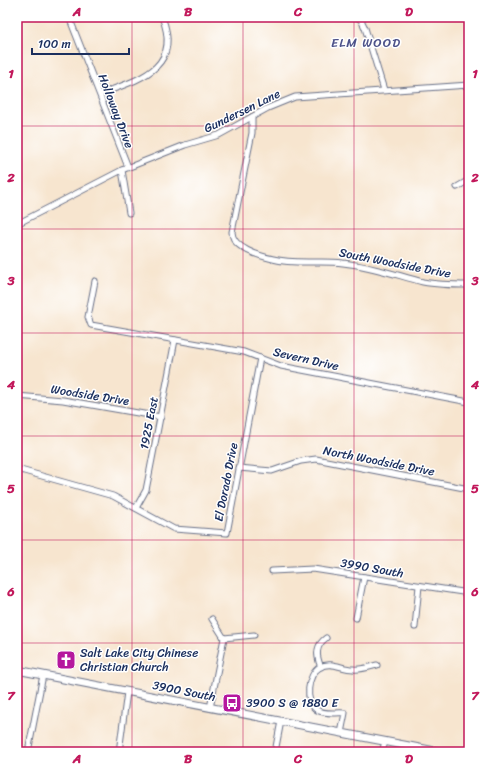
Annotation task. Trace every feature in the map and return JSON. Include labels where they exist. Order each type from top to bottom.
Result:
[{"type":"main road","name":"3900 South","points":[[17,670],[440,752]]},
{"type":"street","name":"Holloway Drive","points":[[69,17],[128,167]]},
{"type":"street","points":[[100,94],[151,73],[158,65],[167,46],[167,35],[162,17]]},
{"type":"street","points":[[301,17],[313,19],[323,17]]},
{"type":"street","points":[[357,17],[361,20],[365,28],[384,90]]},
{"type":"street","name":"Gundersen Lane","points":[[17,224],[128,167],[185,145],[219,135],[268,108],[295,97],[469,85]]},
{"type":"street","name":"South Woodside Drive","points":[[252,117],[252,132],[232,232],[234,238],[244,248],[274,260],[342,262],[366,266],[424,282],[469,285]]},
{"type":"street","points":[[122,170],[129,213]]},
{"type":"street","points":[[457,187],[469,180]]},
{"type":"street","name":"Severn Drive","points":[[95,281],[88,317],[89,324],[244,352],[281,366],[469,402]]},
{"type":"street","name":"1925 East","points":[[136,508],[146,490],[175,340]]},
{"type":"street","name":"El Dorado Drive","points":[[17,469],[113,496],[174,529],[227,532],[260,358]]},
{"type":"street","name":"Woodside Drive","points":[[17,396],[63,400],[160,417]]},
{"type":"street","name":"North Woodside Drive","points":[[239,468],[272,471],[301,461],[316,459],[469,489]]},
{"type":"street","name":"3990 South","points":[[272,572],[305,568],[469,593]]},
{"type":"street","points":[[356,618],[364,577]]},
{"type":"street","points":[[415,627],[419,586]]},
{"type":"street","points":[[210,708],[224,638],[212,620]]},
{"type":"street","points":[[224,638],[254,635]]},
{"type":"street","points":[[321,667],[317,652],[320,644],[326,638]]},
{"type":"street","points":[[341,733],[345,713],[322,712],[312,706],[309,700],[312,678],[321,667],[331,664],[358,669],[377,665]]},
{"type":"street","points":[[28,752],[43,675]]},
{"type":"street","points":[[119,752],[127,692]]},
{"type":"street","points":[[275,752],[281,721]]},
{"type":"street","points":[[382,752],[384,742]]},
{"type":"place","name":"Salt Lake City Chinese Christian Church","points":[[66,660]]},
{"type":"place","name":"3900 S @ 1880 E","points":[[232,703]]},
{"type":"district","name":"ELM WOOD","points":[[366,42]]}]
